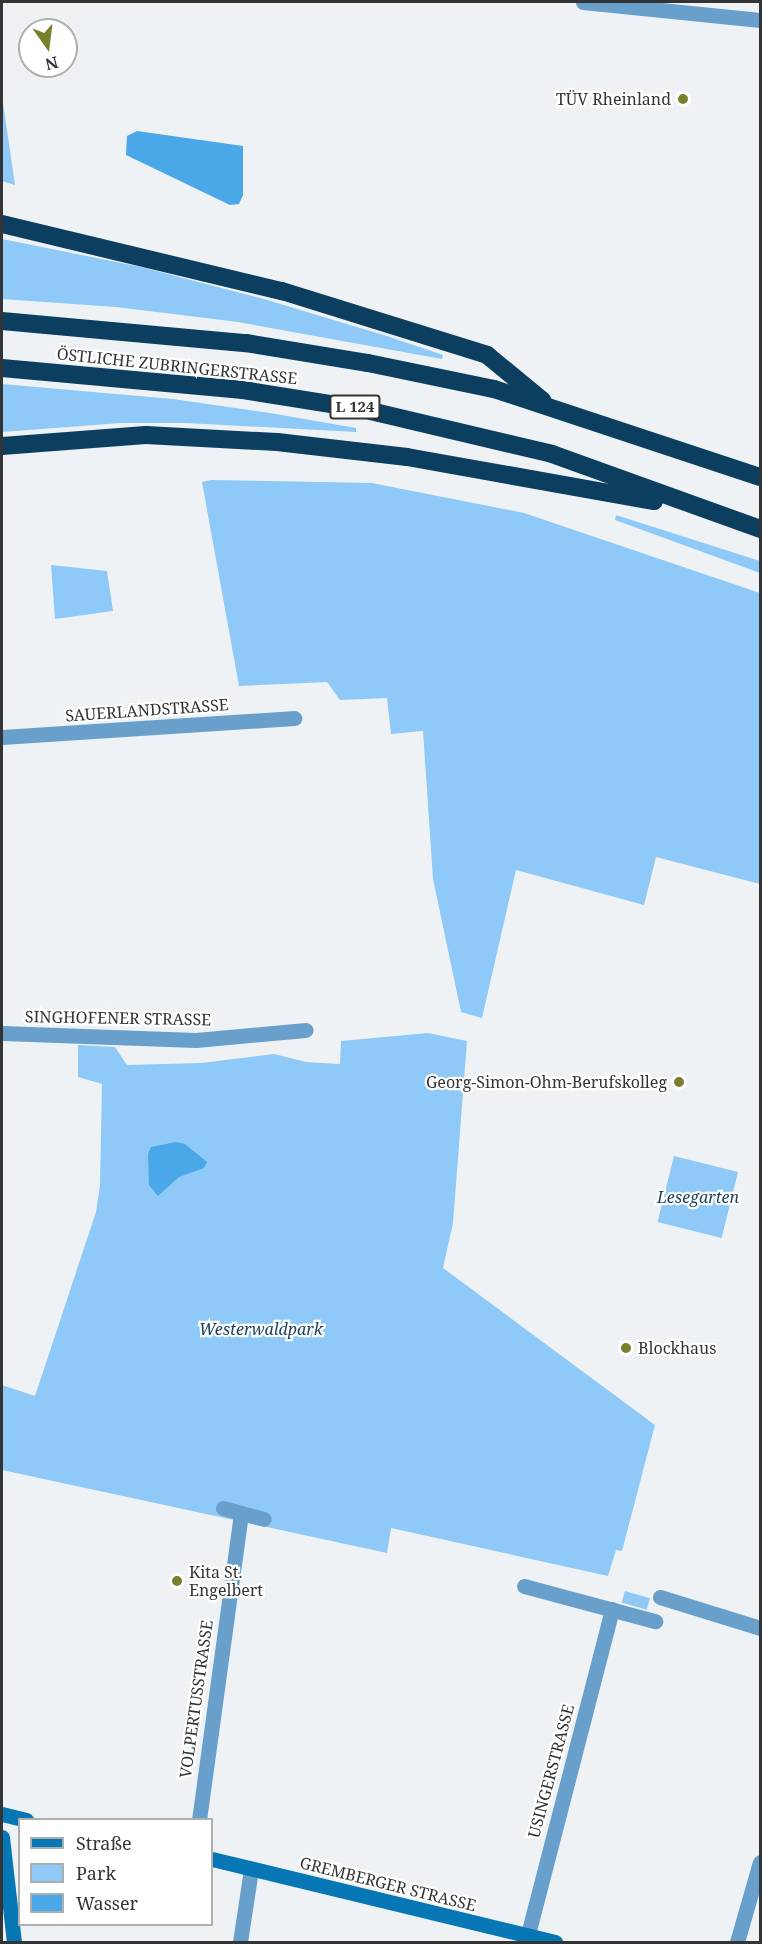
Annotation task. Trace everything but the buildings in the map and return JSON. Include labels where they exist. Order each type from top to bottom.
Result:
[{"type":"highway","points":[[2,224],[282,291],[487,355],[552,407]]},
{"type":"highway","name":"ÖSTLICHE ZUBRINGERSTRASSE","points":[[2,321],[246,343],[494,389],[760,477]]},
{"type":"highway","name":"ÖSTLICHE ZUBRINGERSTRASSE","points":[[2,368],[243,390],[362,409],[552,454],[760,529]]},
{"type":"highway","points":[[2,446],[146,435],[277,442],[406,458],[696,507]]},
{"type":"street","points":[[588,2],[760,20]]},
{"type":"street","name":"SAUERLANDSTRASSE","points":[[2,737],[294,718]]},
{"type":"street","name":"SINGHOFENER STRASSE","points":[[2,1033],[196,1040],[306,1030]]},
{"type":"street","points":[[223,1508],[264,1519]]},
{"type":"street","name":"VOLPERTUSSTRASSE","points":[[199,1818],[241,1513]]},
{"type":"street","points":[[524,1586],[655,1621]]},
{"type":"street","points":[[660,1597],[760,1628]]},
{"type":"street","name":"USINGERSTRASSE","points":[[527,1939],[612,1609]]},
{"type":"street","points":[[2,1814],[18,1818]]},
{"type":"street","points":[[2,1837],[14,1942]]},
{"type":"street","name":"GREMBERGER STRASSE","points":[[213,1859],[527,1939],[555,1942]]},
{"type":"street","points":[[737,1942],[760,1862]]},
{"type":"street","points":[[240,1942],[251,1869]]},
{"type":"green space","points":[[2,96],[15,185],[2,181]]},
{"type":"green space","points":[[2,239],[141,267],[264,299],[390,337],[443,355],[442,359],[238,322],[116,307],[2,299]]},
{"type":"green space","points":[[2,384],[173,399],[356,428],[356,432],[186,423],[121,423],[2,432]]},
{"type":"green space","points":[[211,480],[372,483],[524,513],[760,593],[760,884],[656,857],[644,905],[516,870],[482,1018],[461,1012],[433,879],[423,731],[391,734],[387,698],[340,700],[327,682],[239,686],[202,482]]},
{"type":"green space","points":[[616,515],[760,561],[760,573],[615,520]]},
{"type":"green space","points":[[51,565],[107,571],[113,611],[55,619]]},
{"type":"green space","name":"Westerwaldpark","points":[[428,1033],[467,1041],[453,1223],[443,1268],[655,1425],[622,1551],[616,1550],[608,1576],[391,1528],[387,1553],[2,1470],[2,1385],[35,1396],[96,1212],[100,1185],[102,1084],[78,1077],[78,1045],[115,1047],[127,1065],[201,1063],[274,1054],[306,1062],[340,1064],[341,1041]]},
{"type":"green space","name":"Lesegarten","points":[[674,1156],[738,1172],[722,1238],[658,1222]]},
{"type":"green space","points":[[625,1591],[650,1598],[647,1610],[622,1603]]},
{"type":"water","points":[[137,131],[243,146],[243,195],[239,204],[230,205],[126,155],[127,136]]},
{"type":"water","points":[[176,1142],[185,1144],[207,1162],[204,1168],[179,1177],[158,1196],[149,1185],[148,1154],[151,1147]]},
{"type":"place","name":"TÜV Rheinland","points":[[683,99]]},
{"type":"place","name":"Georg-Simon-Ohm-Berufskolleg","points":[[679,1082]]},
{"type":"place","name":"Blockhaus","points":[[626,1348]]},
{"type":"place","name":"Kita St. Engelbert","points":[[177,1581]]}]
